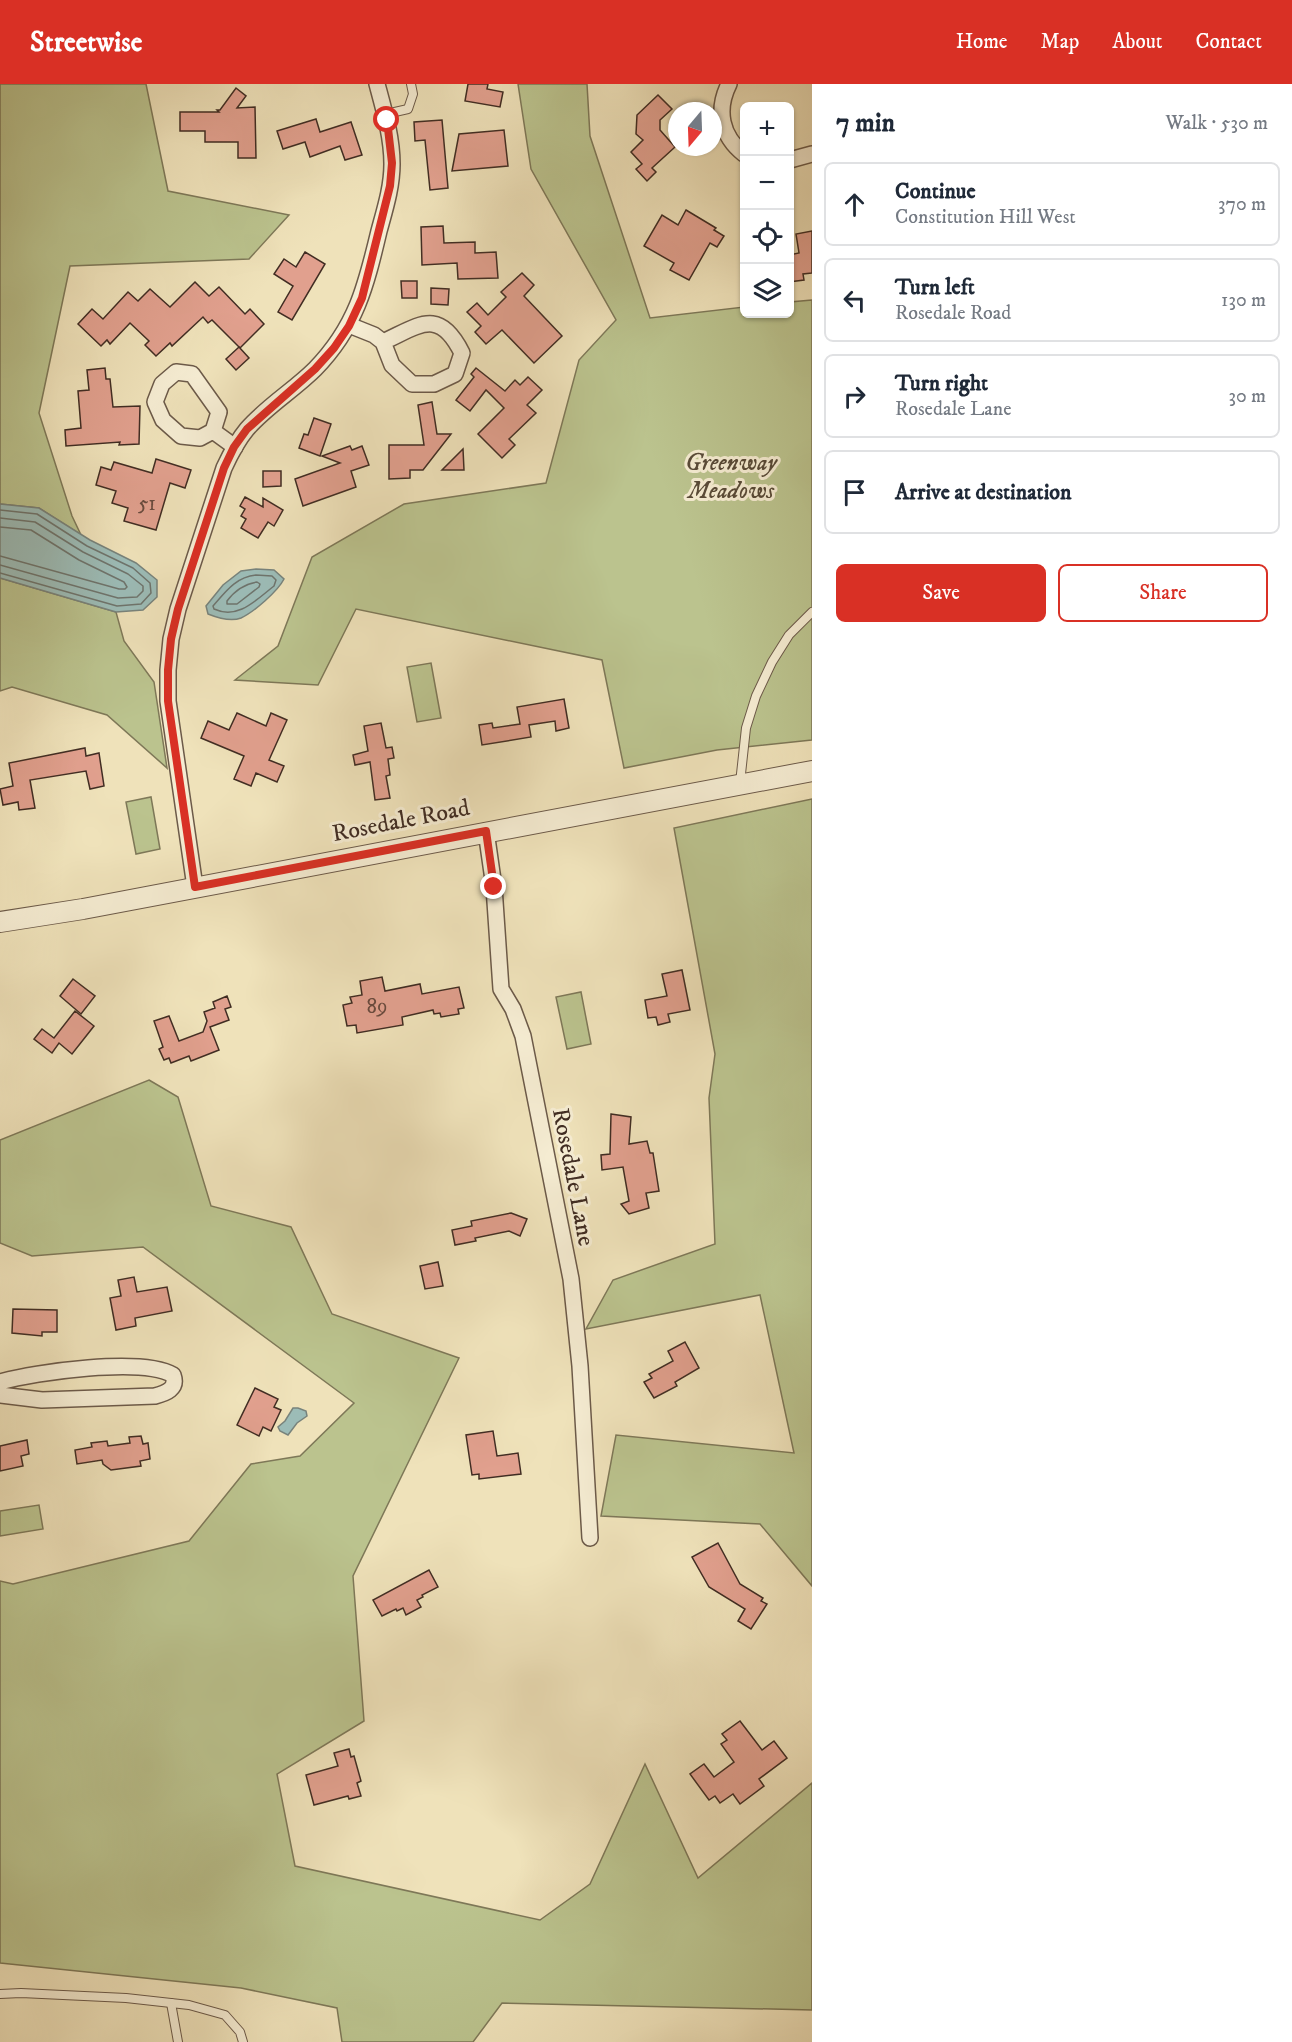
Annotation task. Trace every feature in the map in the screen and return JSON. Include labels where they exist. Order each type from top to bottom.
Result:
[{"type":"street","points":[[195,887],[168,701],[171,639],[178,609],[224,468],[234,447],[247,429],[315,369],[334,348],[349,326],[365,290],[390,186],[392,163],[386,114],[377,84]]},
{"type":"street","points":[[729,84],[722,101],[722,120],[726,134],[740,151]]},
{"type":"street","points":[[794,159],[812,154]]},
{"type":"street","points":[[349,326],[374,335],[383,342],[392,365],[412,384],[434,384],[454,374],[462,353],[454,337],[437,324],[427,322],[383,342]]},
{"type":"street","points":[[176,372],[192,374],[219,412],[213,430],[200,438],[181,436],[163,420],[156,402],[162,384],[176,372]]},
{"type":"street","points":[[213,430],[234,447]]},
{"type":"street","name":"Rosedale Road","points":[[0,922],[812,771]]},
{"type":"street","name":"Rosedale Lane","points":[[486,831],[494,887],[501,989],[513,1010],[523,1036],[571,1279],[580,1366],[590,1538]]},
{"type":"street","points":[[0,1382],[65,1371],[125,1367],[163,1370],[173,1375],[175,1380],[173,1387],[167,1392],[155,1396],[42,1400],[0,1395]]},
{"type":"lane","points":[[386,114],[408,109],[412,94],[411,84]]},
{"type":"lane","points":[[740,783],[746,728],[756,696],[772,662],[789,635],[812,612]]},
{"type":"lane","points":[[0,1994],[126,1998],[189,2005],[225,2015],[240,2032],[243,2042]]},
{"type":"lane","points":[[171,2003],[178,2042]]},
{"type":"green space","points":[[0,84],[146,84],[168,191],[289,215],[249,259],[70,266],[39,413],[72,516],[81,535],[39,508],[0,504]]},
{"type":"green space","name":"Greenway Meadows","points":[[518,84],[587,84],[590,136],[650,318],[740,307],[740,318],[794,318],[794,302],[812,300],[812,740],[717,750],[624,768],[602,660],[356,609],[318,685],[235,680],[278,646],[312,557],[404,504],[546,483],[579,360],[616,320],[531,169]]},
{"type":"green space","points":[[0,578],[116,612],[124,641],[154,682],[167,768],[107,715],[12,687],[0,691]]},
{"type":"green space","points":[[431,663],[441,718],[417,722],[407,667]]},
{"type":"green space","points":[[151,797],[160,849],[136,854],[126,802]]},
{"type":"green space","points":[[812,799],[812,1586],[760,1524],[601,1516],[616,1435],[794,1453],[760,1295],[586,1329],[613,1280],[715,1244],[709,1098],[715,1054],[674,828]]},
{"type":"green space","points":[[581,992],[591,1044],[567,1049],[556,997]]},
{"type":"green space","points":[[149,1080],[178,1097],[211,1206],[291,1227],[332,1314],[459,1358],[353,1576],[364,1721],[277,1774],[295,1866],[540,1920],[590,1884],[645,1764],[698,1878],[812,1783],[812,2010],[502,2003],[473,2042],[342,2042],[337,2008],[241,1988],[0,1963],[0,1581],[13,1584],[189,1541],[251,1464],[300,1456],[354,1403],[143,1247],[32,1256],[0,1243],[0,1140]]},
{"type":"green space","points":[[39,1505],[43,1529],[0,1536],[0,1511]]},
{"type":"water","points":[[0,504],[39,508],[90,540],[136,563],[157,580],[157,597],[143,610],[116,612],[0,578]]},
{"type":"water","points":[[274,570],[284,579],[265,601],[241,618],[229,620],[208,614],[206,606],[223,585],[241,571]]},
{"type":"water","points":[[293,1408],[306,1411],[307,1416],[297,1423],[288,1435],[280,1431],[278,1427]]},
{"type":"building","points":[[468,84],[488,84],[487,89],[503,92],[500,107],[465,101]]},
{"type":"building","points":[[236,88],[246,96],[237,108],[255,107],[256,158],[238,158],[238,142],[205,142],[205,131],[180,131],[180,112],[219,112],[217,110],[220,110]]},
{"type":"building","points":[[658,95],[668,105],[668,113],[660,120],[660,130],[668,139],[668,153],[652,168],[656,172],[647,181],[636,169],[642,164],[631,152],[643,140],[636,134],[637,115]]},
{"type":"building","points":[[316,119],[320,132],[351,122],[362,155],[345,160],[340,146],[310,157],[305,142],[283,149],[277,131]]},
{"type":"building","points":[[442,120],[448,188],[430,190],[425,140],[415,141],[414,122]]},
{"type":"building","points":[[504,130],[508,166],[452,171],[459,134]]},
{"type":"building","points":[[686,210],[716,228],[714,230],[724,236],[717,247],[710,243],[689,280],[670,270],[674,263],[644,246],[662,215],[678,225]]},
{"type":"building","points":[[443,226],[444,243],[475,242],[475,253],[496,252],[498,278],[458,279],[457,263],[422,265],[421,227]]},
{"type":"building","points":[[812,231],[812,273],[803,274],[804,280],[794,281],[794,254],[799,253],[796,234]]},
{"type":"building","points":[[305,252],[325,264],[292,320],[278,312],[293,286],[274,274],[284,259],[296,267]]},
{"type":"building","points":[[522,273],[534,285],[524,296],[562,336],[534,363],[502,330],[486,344],[475,332],[481,326],[467,312],[477,303],[488,315],[506,297],[501,292]]},
{"type":"building","points":[[401,281],[417,281],[417,298],[402,298]]},
{"type":"building","points":[[195,282],[209,296],[219,287],[245,314],[250,309],[264,324],[240,348],[212,320],[208,323],[203,317],[172,346],[170,343],[156,356],[145,345],[149,341],[130,323],[110,344],[107,340],[101,346],[78,324],[92,309],[103,319],[128,292],[138,301],[150,289],[170,307]]},
{"type":"building","points":[[431,288],[449,289],[448,305],[431,304]]},
{"type":"building","points":[[239,347],[249,358],[236,370],[226,359]]},
{"type":"building","points":[[105,368],[106,379],[110,379],[113,407],[140,406],[139,444],[119,445],[120,442],[66,446],[65,430],[81,428],[78,391],[89,390],[87,370]]},
{"type":"building","points":[[476,368],[505,391],[515,380],[520,385],[528,377],[542,390],[527,405],[536,413],[509,439],[515,445],[502,458],[478,434],[504,408],[486,390],[470,411],[456,400],[474,377],[471,374]]},
{"type":"building","points":[[432,402],[437,434],[451,434],[423,470],[410,470],[410,478],[389,479],[389,445],[424,445],[418,405]]},
{"type":"building","points":[[314,418],[331,424],[320,456],[299,448],[304,434],[308,435]]},
{"type":"building","points":[[350,446],[352,450],[362,446],[369,465],[351,471],[356,487],[303,506],[295,479],[340,463],[322,456]]},
{"type":"building","points":[[463,449],[464,470],[442,470]]},
{"type":"building","points":[[156,459],[191,470],[185,488],[170,483],[156,530],[124,521],[128,508],[112,503],[116,491],[96,485],[101,467],[111,470],[114,462],[152,473]]},
{"type":"building","points":[[263,471],[281,471],[281,486],[263,487]]},
{"type":"building","points":[[245,497],[263,507],[263,498],[283,510],[274,526],[268,522],[258,538],[241,528],[246,519],[241,516],[245,509],[240,506]]},
{"type":"building","points":[[564,699],[569,728],[556,731],[555,721],[529,725],[531,737],[482,745],[479,725],[492,723],[493,728],[520,724],[517,707]]},
{"type":"building","points":[[237,713],[266,726],[271,713],[287,720],[269,760],[284,766],[277,782],[256,773],[251,786],[234,779],[244,756],[201,738],[208,721],[229,730]]},
{"type":"building","points":[[381,723],[386,748],[392,747],[394,758],[388,759],[390,775],[386,776],[390,798],[375,800],[370,762],[355,765],[353,755],[368,751],[364,726]]},
{"type":"building","points":[[85,748],[86,756],[99,753],[104,786],[90,789],[86,771],[30,780],[35,808],[19,810],[18,802],[3,805],[0,789],[13,786],[9,763]]},
{"type":"building","points":[[682,970],[690,1010],[668,1014],[670,1022],[658,1025],[656,1017],[648,1018],[645,1000],[667,996],[662,974]]},
{"type":"building","points":[[382,977],[385,991],[420,984],[422,994],[459,987],[464,1008],[458,1009],[459,1014],[441,1017],[440,1013],[434,1014],[433,1010],[402,1017],[403,1025],[357,1033],[356,1025],[347,1026],[343,1005],[352,1003],[350,997],[362,995],[360,981]]},
{"type":"building","points":[[73,979],[95,996],[81,1014],[60,996]]},
{"type":"building","points":[[227,996],[231,1007],[225,1009],[229,1020],[210,1027],[219,1050],[191,1061],[189,1056],[171,1063],[169,1058],[164,1060],[159,1049],[163,1047],[154,1021],[169,1016],[179,1041],[203,1032],[207,1021],[204,1012],[215,1008],[213,1002]]},
{"type":"building","points":[[75,1011],[94,1026],[72,1054],[59,1043],[52,1053],[34,1039],[42,1029],[54,1038]]},
{"type":"building","points":[[611,1114],[631,1117],[629,1144],[647,1141],[650,1153],[653,1153],[659,1191],[646,1193],[649,1208],[629,1214],[621,1204],[629,1201],[623,1167],[602,1170],[601,1155],[610,1154]]},
{"type":"building","points":[[511,1213],[527,1219],[520,1236],[509,1231],[455,1245],[452,1230],[472,1226],[471,1221]]},
{"type":"building","points":[[438,1262],[443,1286],[425,1289],[420,1266]]},
{"type":"building","points":[[134,1277],[137,1292],[167,1287],[172,1311],[135,1318],[136,1326],[116,1330],[110,1298],[121,1296],[118,1280]]},
{"type":"building","points":[[13,1309],[57,1310],[57,1332],[42,1332],[42,1336],[12,1333]]},
{"type":"building","points":[[685,1342],[699,1368],[675,1382],[677,1386],[654,1398],[644,1382],[652,1378],[649,1374],[673,1361],[668,1351]]},
{"type":"building","points":[[255,1388],[278,1399],[274,1407],[281,1410],[271,1431],[263,1427],[259,1436],[237,1425]]},
{"type":"building","points":[[493,1431],[497,1456],[518,1453],[521,1474],[479,1479],[479,1474],[472,1475],[466,1435]]},
{"type":"building","points":[[141,1436],[143,1444],[148,1443],[150,1459],[140,1461],[141,1466],[111,1470],[103,1464],[102,1460],[77,1464],[75,1450],[92,1447],[91,1443],[107,1441],[108,1446],[130,1443],[129,1437]]},
{"type":"building","points":[[27,1440],[29,1454],[21,1456],[23,1466],[0,1471],[0,1446]]},
{"type":"building","points":[[718,1543],[740,1584],[763,1598],[761,1601],[767,1604],[751,1629],[738,1621],[745,1609],[709,1587],[692,1557]]},
{"type":"building","points":[[429,1570],[438,1587],[417,1600],[421,1607],[406,1615],[403,1608],[382,1616],[373,1600]]},
{"type":"building","points":[[740,1721],[762,1750],[774,1741],[787,1758],[759,1779],[764,1786],[740,1804],[733,1794],[720,1803],[715,1796],[709,1800],[690,1774],[704,1764],[714,1777],[734,1762],[721,1744],[727,1740],[722,1734]]},
{"type":"building","points":[[349,1749],[351,1757],[354,1756],[361,1781],[357,1783],[361,1796],[349,1799],[348,1796],[314,1805],[306,1775],[338,1766],[334,1753]]},
{"type":"route","points":[[387,120],[392,163],[390,186],[362,298],[349,326],[334,348],[315,369],[247,429],[234,447],[224,468],[178,609],[171,639],[168,701],[195,887],[486,831],[494,887]]}]
